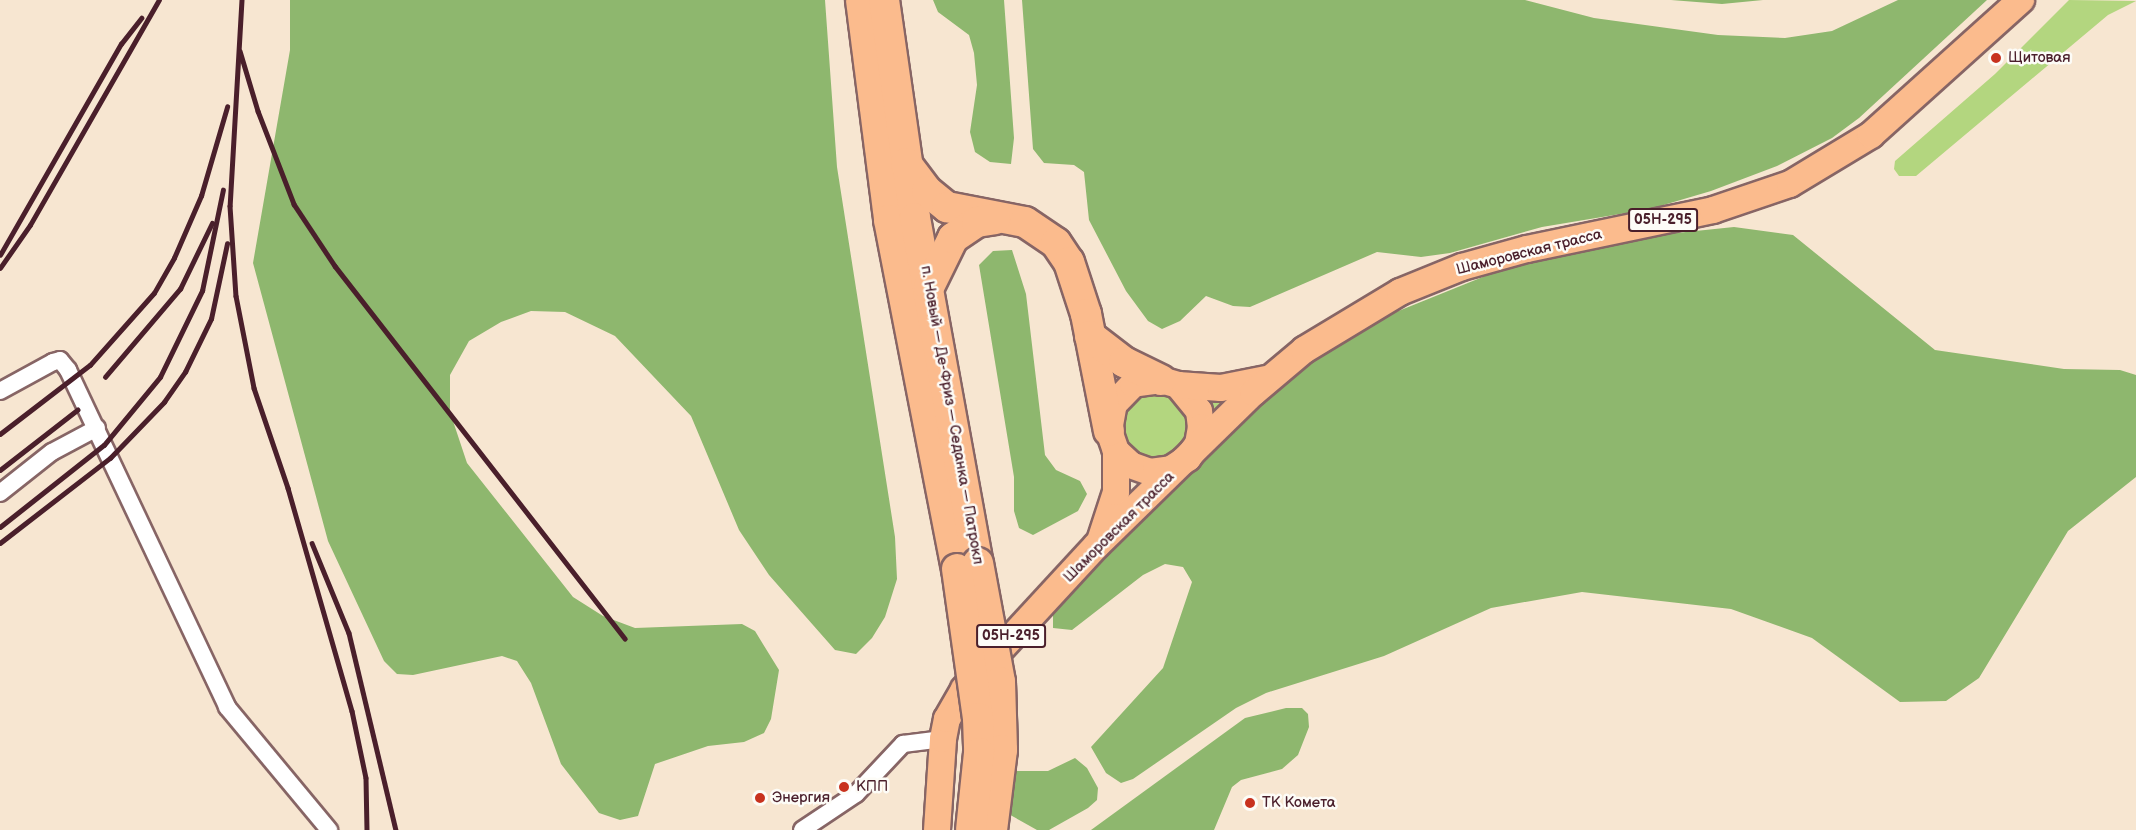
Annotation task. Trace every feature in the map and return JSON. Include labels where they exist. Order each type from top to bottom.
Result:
[{"type":"highway","name":"п. Новый — Де-Фриз — Седанка — Патрокл","points":[[861,0],[889,220],[968,566],[999,682],[1002,750],[992,830]]},
{"type":"highway","name":"п. Новый — Де-Фриз — Седанка — Патрокл","points":[[884,0],[906,163],[929,287],[968,566],[979,753],[971,830]]},
{"type":"highway","points":[[906,163],[927,191],[947,207],[1025,222],[1056,243],[1069,262],[1090,336],[1112,441]]},
{"type":"highway","points":[[929,287],[952,238],[977,222],[998,218]]},
{"type":"highway","name":"05Н-295","points":[[1090,336],[1124,362],[1169,382]]},
{"type":"main road","name":"Шаморовская трасса","points":[[943,739],[947,719],[981,667],[1097,545],[1272,378],[1346,321],[1400,292],[1462,267],[1527,249],[1713,210],[1791,183],[1871,135],[2021,0]]},
{"type":"main road","name":"05Н-295","points":[[1097,545],[1106,531],[1114,503],[1112,410],[1122,393],[1133,384],[1169,382],[1221,388],[1272,378]]},
{"type":"main road","name":"05Н-295","points":[[1112,441],[1131,465],[1150,472],[1171,469],[1188,458],[1198,444],[1199,411],[1169,382]]},
{"type":"main road","name":"05Н-295","points":[[937,830],[943,739]]},
{"type":"street","points":[[0,391],[42,366],[60,360],[74,378],[227,706],[329,830]]},
{"type":"street","points":[[0,493],[52,452],[97,428]]},
{"type":"street","points":[[802,830],[856,794],[903,744],[943,739]]},
{"type":"green space","points":[[290,0],[825,0],[837,167],[895,537],[897,579],[885,617],[872,638],[856,654],[835,650],[769,575],[739,530],[691,416],[615,336],[565,312],[531,311],[501,322],[469,341],[450,375],[450,412],[467,463],[573,597],[603,616],[635,628],[742,624],[755,631],[779,670],[771,719],[764,733],[744,742],[708,746],[655,764],[638,816],[620,820],[599,813],[561,764],[531,683],[517,661],[502,656],[413,675],[397,674],[384,661],[328,541],[253,263],[290,50]]},
{"type":"green space","points":[[933,0],[1004,0],[1014,138],[1011,164],[990,162],[975,152],[970,132],[977,85],[974,53],[969,35],[938,12]]},
{"type":"green space","points":[[1022,0],[1525,0],[1594,18],[1718,35],[1785,38],[1832,31],[1898,0],[1987,0],[1859,118],[1832,138],[1777,166],[1711,191],[1650,209],[1542,227],[1450,253],[1421,257],[1377,252],[1250,307],[1233,306],[1206,296],[1180,321],[1162,329],[1148,321],[1126,291],[1089,220],[1084,172],[1074,165],[1044,163],[1033,149]]},
{"type":"green space","points":[[1671,0],[1763,0],[1722,4]]},
{"type":"green space","points":[[2069,0],[2136,1],[2108,15],[1916,176],[1899,176],[1894,169],[1895,161],[1995,74]]},
{"type":"green space","points":[[1734,227],[1793,235],[1935,350],[2064,369],[2120,370],[2136,375],[2136,477],[2068,531],[1979,678],[1946,701],[1900,702],[1812,638],[1731,609],[1582,592],[1491,608],[1384,656],[1266,693],[1236,708],[1133,779],[1121,783],[1106,773],[1091,747],[1163,668],[1192,582],[1183,567],[1165,564],[1143,575],[1072,630],[1053,628],[1053,610],[1278,386],[1342,342],[1396,312],[1510,266],[1657,235]]},
{"type":"green space","points":[[1012,250],[1026,294],[1045,455],[1056,470],[1080,481],[1087,494],[1078,511],[1033,535],[1019,528],[1014,511],[1014,477],[979,265],[993,251]]},
{"type":"green space","points":[[1156,391],[1169,394],[1181,401],[1188,413],[1191,426],[1188,439],[1181,451],[1169,458],[1156,461],[1143,458],[1131,451],[1124,439],[1121,426],[1124,413],[1131,401],[1143,394]]},
{"type":"green space","points":[[1200,396],[1238,398],[1210,425]]},
{"type":"green space","points":[[1286,708],[1302,708],[1308,714],[1309,727],[1298,755],[1282,769],[1241,780],[1232,787],[1214,830],[1091,830],[1245,718]]},
{"type":"green space","points":[[1075,758],[1087,768],[1098,788],[1097,800],[1088,808],[1049,830],[1037,830],[1005,812],[1012,771],[1048,771]]},
{"type":"railway","points":[[0,268],[30,225],[159,0]]},
{"type":"railway","points":[[242,0],[230,206],[236,296],[254,388],[288,488],[352,711],[366,778],[367,830]]},
{"type":"railway","points":[[0,255],[121,44],[141,18]]},
{"type":"railway","points":[[240,51],[258,111],[294,204],[335,266],[625,639]]},
{"type":"railway","points":[[0,434],[90,365],[154,293],[174,258],[201,196],[227,107]]},
{"type":"railway","points":[[0,527],[104,445],[160,377],[202,291],[223,190]]},
{"type":"railway","points":[[105,377],[180,289],[212,223]]},
{"type":"railway","points":[[0,543],[110,458],[164,402],[185,372],[211,319],[227,244]]},
{"type":"railway","points":[[0,470],[77,410]]},
{"type":"railway","points":[[312,543],[349,633],[396,830]]},
{"type":"place","name":"Щитовая","points":[[1996,58]]},
{"type":"place","name":"КПП","points":[[844,787]]},
{"type":"place","name":"Энергия","points":[[760,798]]},
{"type":"place","name":"ТК Комета","points":[[1250,803]]}]
